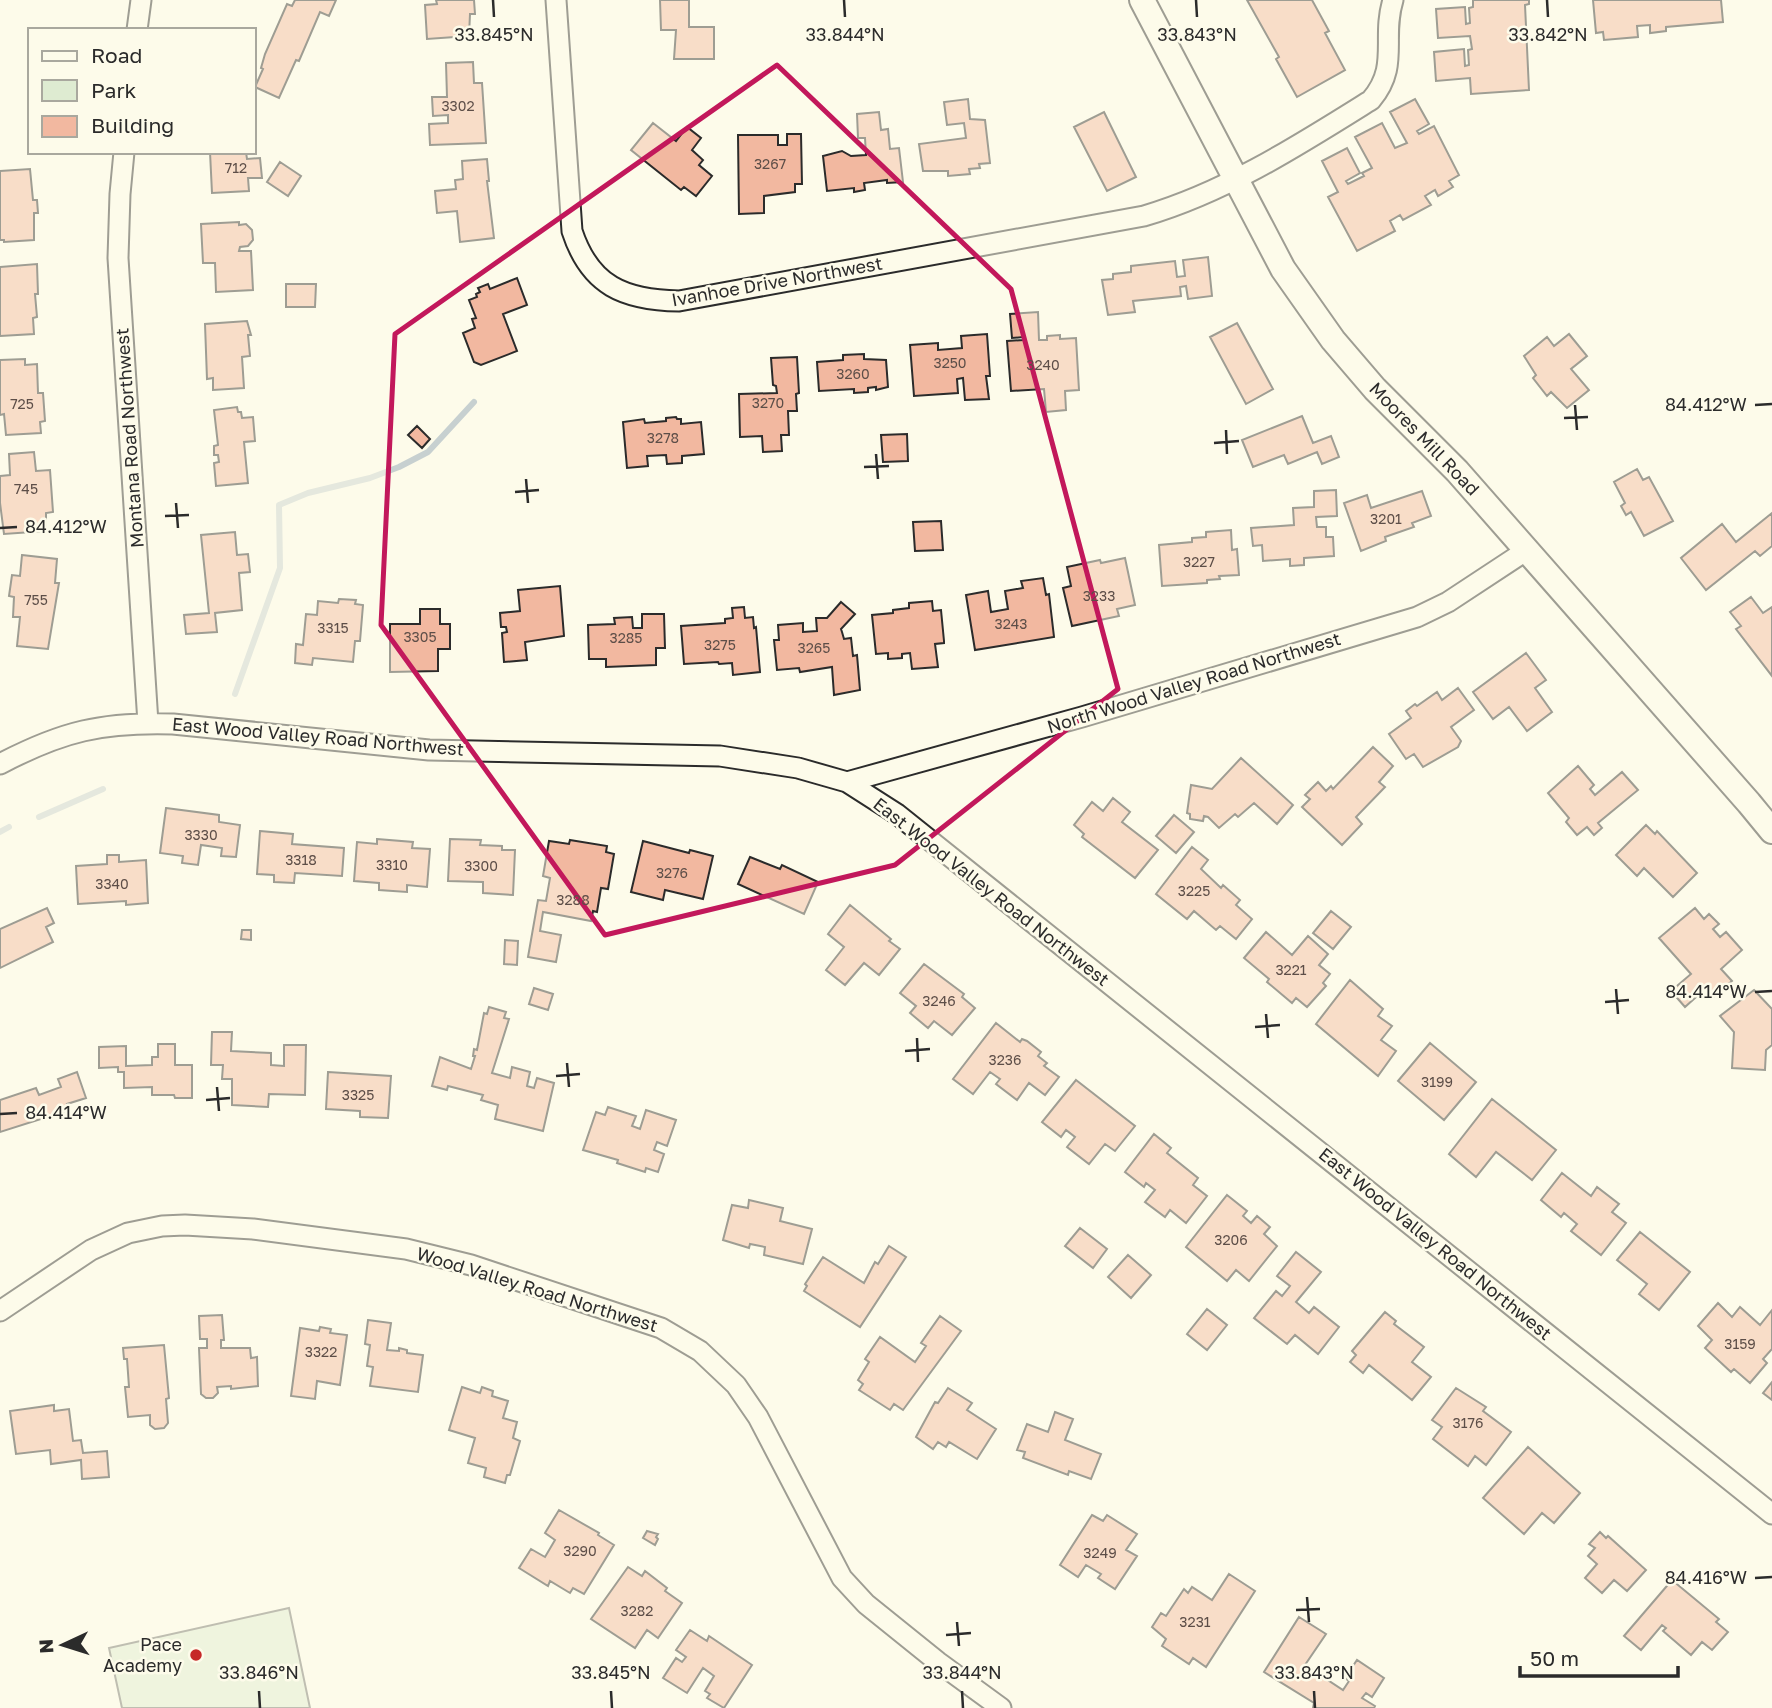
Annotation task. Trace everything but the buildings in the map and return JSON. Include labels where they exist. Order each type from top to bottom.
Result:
[{"type":"street","points":[[136,28],[141,0]]},
{"type":"street","name":"Ivanhoe Drive Northwest","points":[[556,0],[572,231],[579,251],[590,270],[605,283],[624,293],[650,300],[679,301],[1144,216],[1182,205],[1235,180],[1304,142],[1371,100],[1382,87],[1387,72],[1387,35],[1393,0]]},
{"type":"street","name":"Moores Mill Road","points":[[1142,0],[1283,269],[1333,340],[1375,388],[1457,471],[1772,831]]},
{"type":"street","name":"Montana Road Northwest","points":[[124,154],[118,258],[148,723]]},
{"type":"street","name":"North Wood Valley Road Northwest","points":[[847,782],[1082,717],[1417,617],[1448,602],[1527,550]]},
{"type":"street","name":"East Wood Valley Road Northwest","points":[[0,764],[79,731],[109,725],[148,723],[429,750],[720,756],[798,768],[847,782],[908,822],[1772,1514]]},
{"type":"street","name":"Wood Valley Road Northwest","points":[[0,1311],[91,1250],[128,1233],[162,1226],[185,1225],[253,1229],[406,1249],[471,1265],[661,1328],[700,1351],[736,1385],[758,1417],[842,1578],[866,1604],[1001,1708]]},
{"type":"highlighted area","points":[[777,65],[1011,289],[1118,689],[895,865],[605,935],[381,625],[395,334]]},
{"type":"green space","points":[[289,1608],[310,1708],[122,1708],[109,1648]]},
{"type":"waterway","points":[[235,694],[280,568],[279,505],[308,493],[370,478],[428,452],[474,402]]},
{"type":"waterway","points":[[39,817],[103,789]]},
{"type":"waterway","points":[[0,832],[9,827]]},
{"type":"place","name":"Pace Academy","points":[[196,1655]]}]
